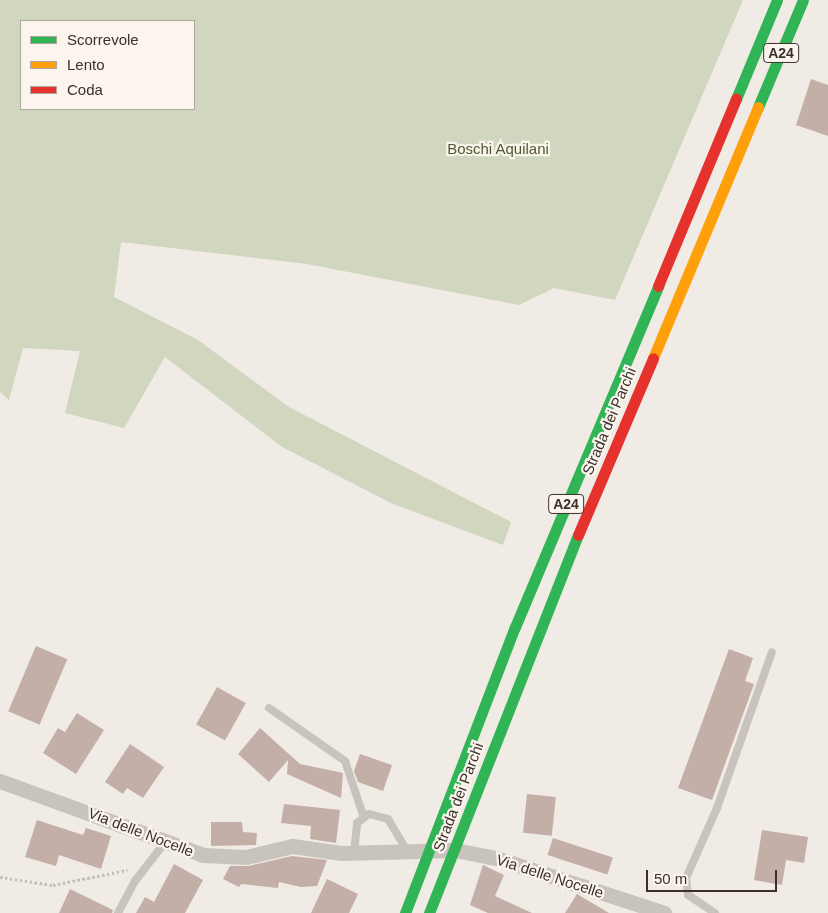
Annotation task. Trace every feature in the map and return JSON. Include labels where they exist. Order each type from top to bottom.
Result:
[{"type":"highway","name":"Strada dei Parchi","points":[[406,913],[515,627],[777,0]]},
{"type":"highway","name":"Strada dei Parchi","points":[[429,913],[536,636],[803,0]]},
{"type":"street","name":"Via delle Nocelle","points":[[0,781],[203,855],[233,858],[292,846],[354,853],[406,849],[487,856],[664,913]]},
{"type":"lane","points":[[716,913],[688,895],[686,878],[716,808],[772,652]]},
{"type":"lane","points":[[269,708],[345,761],[363,815]]},
{"type":"lane","points":[[363,815],[376,814],[388,819],[406,849]]},
{"type":"lane","points":[[354,853],[357,824],[363,815]]},
{"type":"lane","points":[[118,913],[135,881],[166,841]]},
{"type":"path","points":[[0,877],[53,885],[74,883],[151,862]]},
{"type":"green space","name":"Boschi Aquilani","points":[[0,0],[743,0],[615,300],[554,288],[519,305],[307,264],[121,242],[114,297],[198,340],[289,407],[511,522],[503,545],[391,503],[282,447],[165,357],[124,428],[65,413],[80,351],[23,348],[9,400],[0,392]]},
{"type":"building","points":[[811,79],[828,85],[828,136],[796,125]]},
{"type":"building","points":[[36,646],[67,659],[40,725],[8,711]]},
{"type":"building","points":[[729,649],[753,658],[745,681],[754,684],[712,800],[678,788]]},
{"type":"building","points":[[217,687],[246,703],[225,741],[196,725]]},
{"type":"building","points":[[77,713],[104,730],[76,774],[43,753],[58,728],[65,732]]},
{"type":"building","points":[[260,728],[300,764],[343,773],[341,798],[287,774],[288,760],[269,782],[238,754]]},
{"type":"building","points":[[130,744],[164,767],[143,798],[127,788],[123,794],[105,782]]},
{"type":"building","points":[[360,754],[392,765],[383,791],[358,782],[354,771]]},
{"type":"building","points":[[527,794],[556,797],[552,836],[523,833]]},
{"type":"building","points":[[284,804],[340,810],[336,843],[310,839],[311,826],[281,823]]},
{"type":"building","points":[[37,820],[83,835],[86,828],[111,836],[101,869],[59,855],[56,866],[25,857]]},
{"type":"building","points":[[211,822],[242,822],[243,832],[257,833],[256,845],[211,846]]},
{"type":"building","points":[[762,830],[808,837],[804,863],[786,860],[782,885],[754,880]]},
{"type":"building","points":[[553,838],[613,857],[607,875],[547,855]]},
{"type":"building","points":[[292,856],[327,860],[317,886],[301,887],[279,882],[278,888],[241,884],[239,887],[223,879],[230,866],[248,866]]},
{"type":"building","points":[[174,864],[203,880],[185,913],[136,913],[145,897],[154,902]]},
{"type":"building","points":[[483,865],[504,875],[495,896],[532,913],[488,913],[470,905]]},
{"type":"building","points":[[327,879],[358,894],[349,913],[311,913]]},
{"type":"building","points":[[70,889],[113,910],[112,913],[59,913]]},
{"type":"building","points":[[577,894],[609,913],[565,913]]},
{"type":"traffic: fast","points":[[736,99],[777,0]]},
{"type":"traffic: fast","points":[[758,107],[803,0]]},
{"type":"traffic: fast","points":[[405,913],[515,627],[658,286]]},
{"type":"traffic: fast","points":[[429,913],[578,535]]},
{"type":"traffic: slow","points":[[653,358],[758,107]]},
{"type":"traffic: jam","points":[[658,286],[736,99]]},
{"type":"traffic: jam","points":[[578,535],[653,358]]}]
